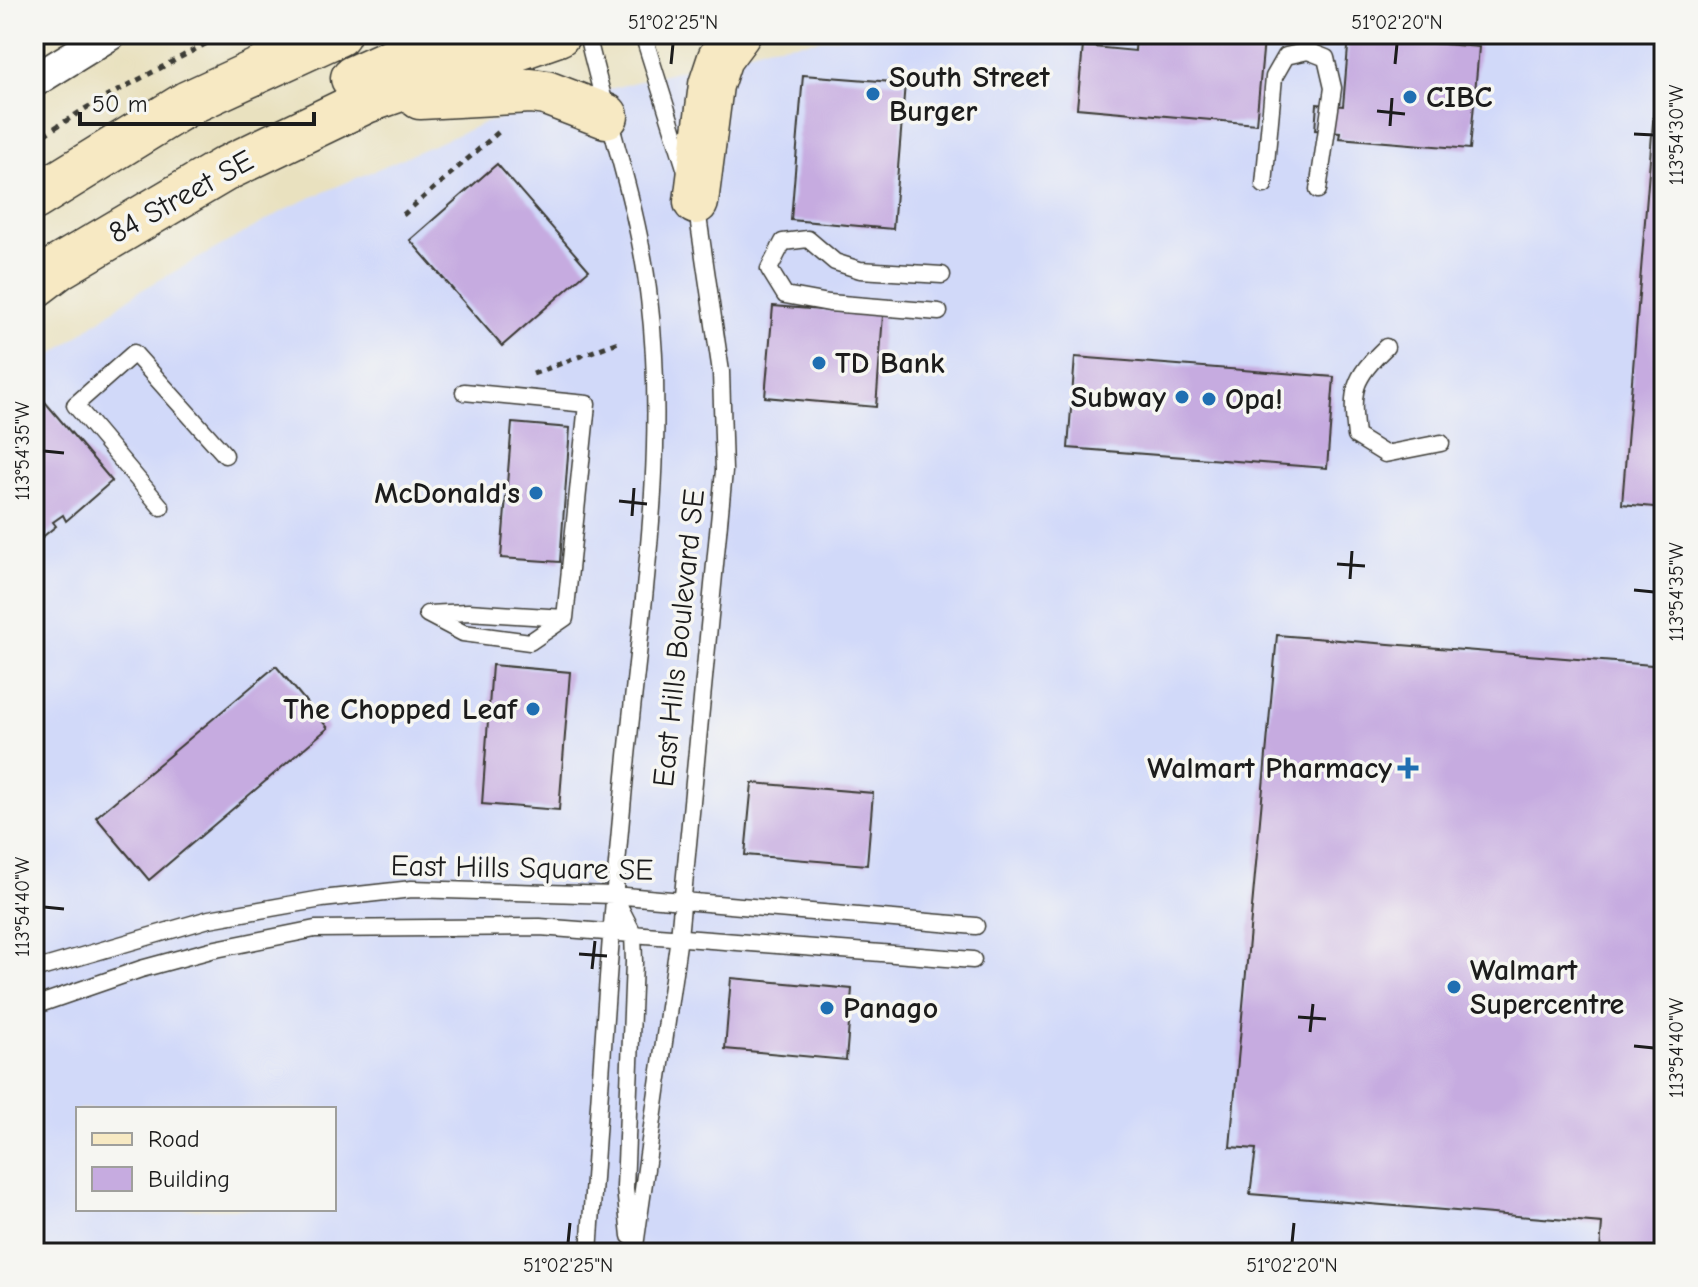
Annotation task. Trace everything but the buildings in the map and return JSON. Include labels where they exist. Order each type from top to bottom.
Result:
[{"type":"street","points":[[34,81],[110,34]]},
{"type":"street","points":[[34,198],[188,103],[338,34]]},
{"type":"street","points":[[122,230],[181,170],[346,81],[451,34]]},
{"type":"street","name":"84 Street SE","points":[[34,286],[59,267],[225,169],[366,101],[558,34]]},
{"type":"street","points":[[696,202],[711,85],[720,58],[738,34]]},
{"type":"street","points":[[366,101],[531,91],[546,93],[606,116]]},
{"type":"lane","name":"East Hills Boulevard SE","points":[[587,34],[606,116],[624,170],[649,298],[654,388],[654,483],[613,895],[589,1253]]},
{"type":"lane","name":"East Hills Boulevard SE","points":[[633,1253],[679,937],[724,471],[721,372],[696,202],[643,34]]},
{"type":"lane","points":[[1264,185],[1274,77],[1286,56],[1308,51],[1326,58],[1333,88],[1318,190]]},
{"type":"lane","points":[[939,312],[829,303],[785,295],[769,269],[783,242],[808,239],[835,262],[860,270],[942,275]]},
{"type":"lane","points":[[1386,347],[1363,369],[1352,400],[1356,436],[1385,454],[1441,443]]},
{"type":"lane","points":[[161,507],[75,405],[134,353],[225,455]]},
{"type":"lane","points":[[464,392],[587,404],[565,618],[530,642],[463,633],[427,614],[468,612],[565,618]]},
{"type":"lane","name":"East Hills Square SE","points":[[34,970],[209,919],[322,899],[412,889],[613,895],[976,926]]},
{"type":"lane","points":[[613,895],[633,933],[625,1188],[633,1253]]},
{"type":"lane","name":"East Hills Square SE","points":[[34,1006],[141,969],[211,950],[315,929],[540,927],[973,960]]},
{"type":"path","points":[[34,141],[91,105],[224,34]]},
{"type":"path","points":[[403,215],[505,127]]},
{"type":"path","points":[[522,379],[618,342]]},
{"type":"shaded area","points":[[864,34],[1593,34],[1664,40],[1664,1253],[34,1253],[34,368],[138,292],[294,205],[484,123],[765,47]]},
{"type":"place","name":"South Street Burger","points":[[873,94]]},
{"type":"place","name":"CIBC","points":[[1410,97]]},
{"type":"place","name":"TD Bank","points":[[819,363]]},
{"type":"place","name":"Subway","points":[[1182,397]]},
{"type":"place","name":"Opa!","points":[[1209,399]]},
{"type":"place","name":"McDonald's","points":[[536,493]]},
{"type":"place","name":"The Chopped Leaf","points":[[533,709]]},
{"type":"place","name":"Walmart Pharmacy","points":[[1408,768]]},
{"type":"place","name":"Walmart Supercentre","points":[[1454,987]]},
{"type":"place","name":"Panago","points":[[827,1008]]}]
